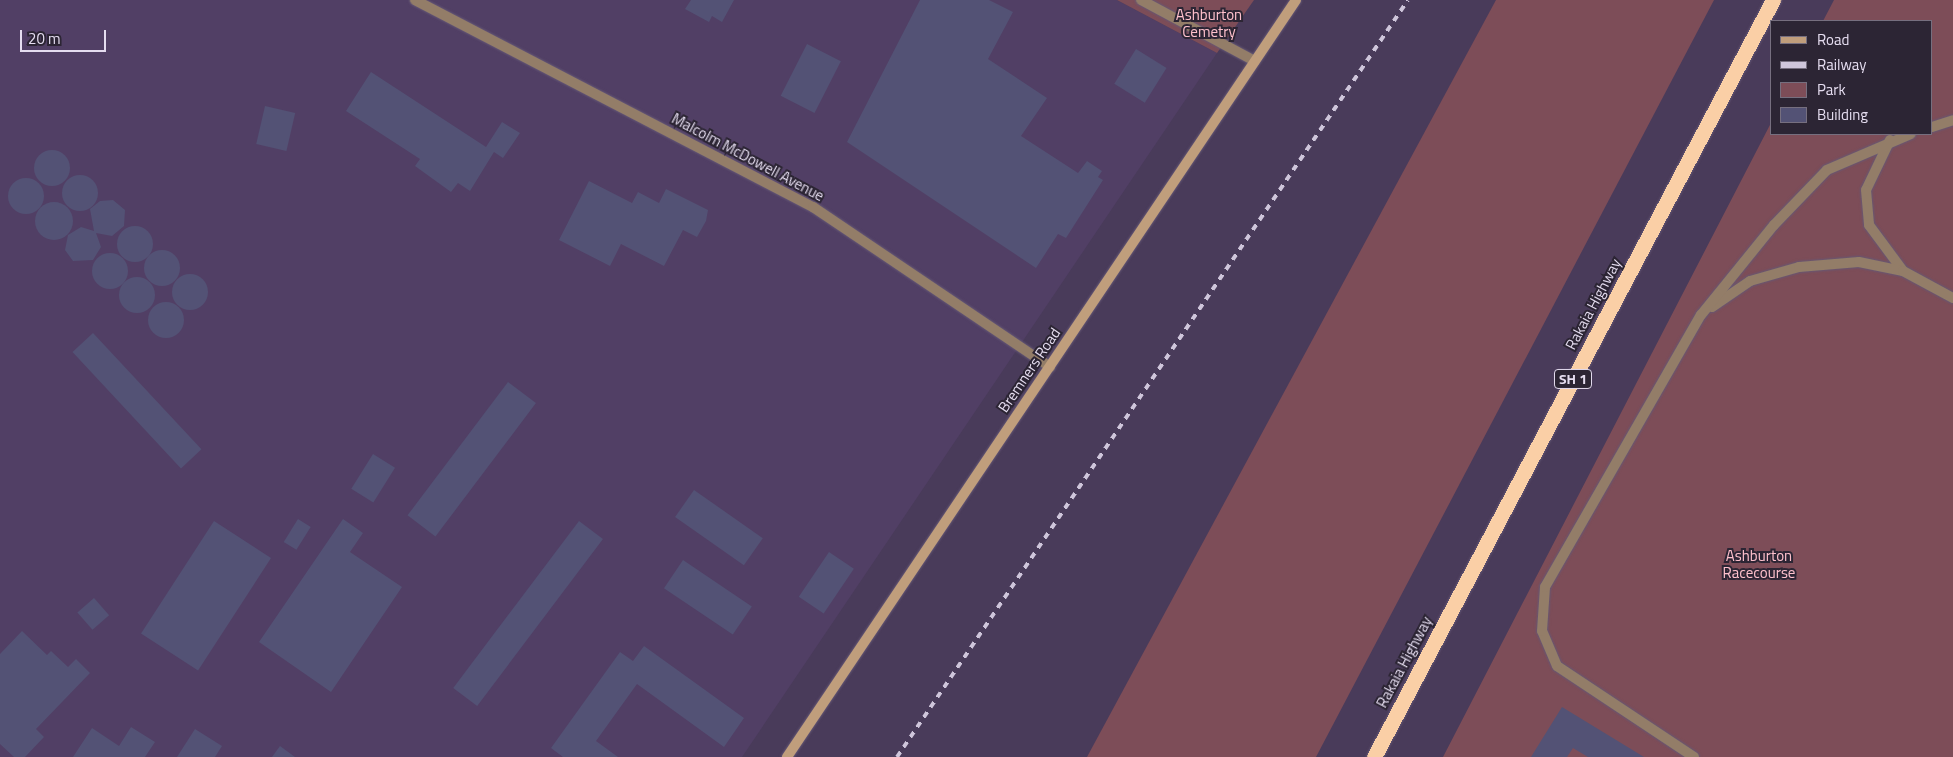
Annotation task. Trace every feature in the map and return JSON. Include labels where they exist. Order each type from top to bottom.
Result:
[{"type":"highway","name":"Rakaia Highway","points":[[1374,757],[1773,0]]},
{"type":"street","name":"Malcolm McDowell Avenue","points":[[415,0],[813,207],[1050,366]]},
{"type":"street","points":[[1141,0],[1255,61]]},
{"type":"street","name":"Bremners Road","points":[[787,757],[1296,0]]},
{"type":"street","points":[[1933,127],[1953,120]]},
{"type":"street","points":[[1694,757],[1566,676],[1547,649],[1540,609],[1545,588],[1701,315],[1774,225],[1827,170],[1890,140],[1908,135]]},
{"type":"street","points":[[1890,140],[1866,190],[1869,224],[1903,271]]},
{"type":"street","points":[[1701,315],[1750,281],[1799,267],[1859,262],[1903,271],[1953,298]]},
{"type":"shaded area","points":[[0,0],[1117,0],[1217,53],[742,757],[0,757]]},
{"type":"green space","name":"Ashburton Cemetry","points":[[1117,0],[1254,0],[1217,53]]},
{"type":"green space","points":[[1496,0],[1714,0],[1316,757],[1087,757]]},
{"type":"green space","name":"Ashburton Racecourse","points":[[1834,0],[1953,0],[1953,757],[1443,757],[1770,125],[1770,135],[1933,135],[1933,20],[1824,20]]},
{"type":"building","points":[[691,0],[734,0],[722,22],[712,16],[709,22],[685,9]]},
{"type":"building","points":[[920,0],[989,0],[1013,12],[988,59],[1047,98],[1021,136],[1078,173],[1087,161],[1102,171],[1098,177],[1103,180],[1066,238],[1058,234],[1036,268],[847,142]]},
{"type":"building","points":[[807,44],[841,61],[815,113],[781,96]]},
{"type":"building","points":[[1136,49],[1167,68],[1145,103],[1114,84]]},
{"type":"building","points":[[371,72],[486,147],[502,122],[520,133],[503,158],[494,152],[470,191],[458,183],[451,192],[415,166],[420,159],[346,111]]},
{"type":"building","points":[[265,106],[295,113],[286,151],[256,144]]},
{"type":"building","points":[[52,150],[59,151],[65,155],[69,161],[69,175],[65,181],[59,185],[52,186],[45,185],[39,181],[35,175],[34,168],[35,161],[39,155],[45,151]]},
{"type":"building","points":[[80,175],[87,176],[93,180],[97,186],[97,200],[93,206],[87,210],[80,211],[73,210],[67,206],[63,200],[62,193],[63,186],[67,180],[73,176]]},
{"type":"building","points":[[26,178],[33,179],[39,183],[43,189],[43,203],[39,209],[33,213],[26,214],[19,213],[13,209],[9,203],[8,196],[9,189],[13,183],[19,179]]},
{"type":"building","points":[[589,181],[632,203],[638,192],[659,203],[666,189],[708,210],[706,221],[697,237],[683,230],[664,266],[621,244],[610,266],[559,240]]},
{"type":"building","points":[[113,200],[125,210],[124,226],[112,236],[96,233],[101,247],[93,260],[73,261],[65,250],[68,235],[81,227],[94,231],[90,209],[100,201]]},
{"type":"building","points":[[54,202],[67,208],[73,221],[67,234],[54,240],[41,234],[35,221],[41,208]]},
{"type":"building","points":[[135,226],[148,231],[153,244],[148,257],[135,262],[122,257],[117,244],[122,231]]},
{"type":"building","points":[[162,250],[175,255],[180,268],[175,281],[162,286],[149,281],[144,268],[149,255]]},
{"type":"building","points":[[110,253],[123,258],[128,271],[123,284],[110,289],[97,284],[92,271],[97,258]]},
{"type":"building","points":[[190,274],[197,275],[203,279],[207,285],[207,299],[203,305],[197,309],[190,310],[183,309],[177,305],[173,299],[172,292],[173,285],[177,279],[183,275]]},
{"type":"building","points":[[137,277],[150,282],[155,295],[150,308],[137,313],[124,308],[119,295],[124,282]]},
{"type":"building","points":[[166,302],[173,303],[179,307],[183,313],[183,327],[179,333],[173,337],[166,338],[159,337],[153,333],[149,327],[148,320],[149,313],[153,307],[159,303]]},
{"type":"building","points":[[93,333],[201,449],[181,468],[73,352]]},
{"type":"building","points":[[508,382],[536,403],[435,536],[407,515]]},
{"type":"building","points":[[373,454],[395,468],[373,503],[351,489]]},
{"type":"building","points":[[694,490],[763,538],[744,565],[675,517]]},
{"type":"building","points":[[298,519],[311,527],[296,550],[284,542]]},
{"type":"building","points":[[343,519],[363,533],[350,552],[402,587],[331,692],[259,642]]},
{"type":"building","points":[[214,521],[271,558],[198,670],[141,633]]},
{"type":"building","points":[[579,521],[603,539],[477,706],[453,688]]},
{"type":"building","points":[[829,552],[854,569],[824,614],[799,597]]},
{"type":"building","points":[[683,560],[752,606],[733,635],[664,588]]},
{"type":"building","points":[[94,598],[109,615],[92,630],[77,612]]},
{"type":"building","points":[[22,631],[47,655],[51,651],[68,667],[76,659],[90,673],[36,729],[44,737],[25,757],[14,757],[0,744],[0,654]]},
{"type":"building","points":[[644,646],[744,718],[724,747],[637,684],[596,741],[618,757],[563,757],[551,748],[620,652],[633,661]]},
{"type":"building","points":[[1562,707],[1644,757],[1588,757],[1573,748],[1567,757],[1531,757]]},
{"type":"building","points":[[131,727],[155,742],[145,757],[73,757],[92,728],[119,746]]},
{"type":"building","points":[[195,729],[222,746],[215,757],[177,757]]},
{"type":"building","points":[[280,746],[295,757],[272,757]]},
{"type":"railway","points":[[897,757],[1408,0]]}]
